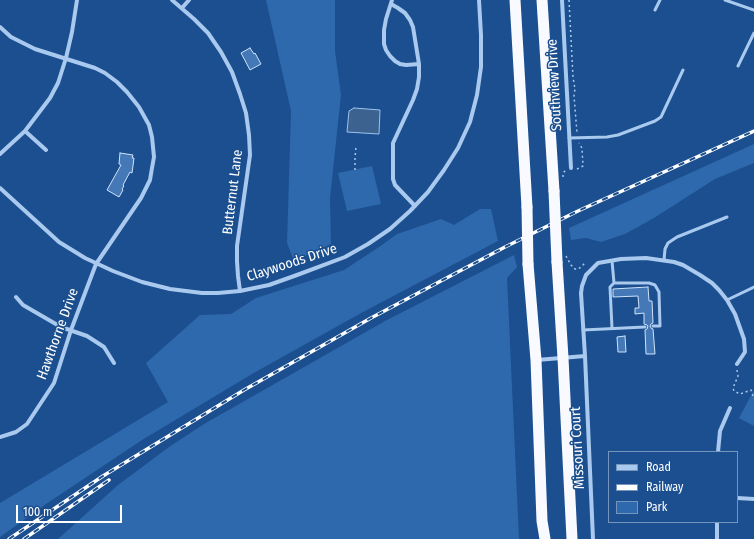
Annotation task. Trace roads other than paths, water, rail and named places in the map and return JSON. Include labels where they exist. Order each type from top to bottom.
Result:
[{"type":"highway","points":[[515,0],[527,207],[528,264],[536,360],[542,521],[545,539]]},
{"type":"highway","points":[[542,0],[554,191],[561,259],[563,358],[572,539]]},
{"type":"highway","points":[[540,539],[542,521]]},
{"type":"street","points":[[0,154],[25,131],[50,98],[58,83],[72,32],[77,0]]},
{"type":"street","name":"Butternut Lane","points":[[172,0],[194,19],[208,34],[221,52],[232,72],[246,113],[250,155],[237,246],[240,291]]},
{"type":"street","points":[[182,8],[189,0]]},
{"type":"street","name":"Claywoods Drive","points":[[0,188],[59,242],[96,264],[142,282],[170,289],[202,293],[240,291],[269,285],[345,257],[390,229],[415,206],[428,192],[458,148],[470,122],[477,95],[481,67],[479,0]]},
{"type":"street","name":"Southview Drive","points":[[562,0],[571,168]]},
{"type":"street","points":[[415,206],[395,185],[393,179],[393,143],[413,100],[418,83],[419,64],[413,27],[410,20],[405,13],[391,2],[384,30],[384,44],[386,50],[395,61],[400,64],[419,64]]},
{"type":"street","name":"Hawthorne Drive","points":[[0,27],[11,37],[35,49],[95,68],[117,82],[139,107],[148,126],[154,157],[150,180],[146,189],[96,264],[71,330],[54,383],[27,424],[16,432],[0,438]]},
{"type":"street","points":[[25,131],[46,150]]},
{"type":"street","name":"Missouri Court","points":[[593,539],[581,294],[586,275],[598,263],[646,258],[664,260],[683,265],[700,275],[719,290],[735,314],[744,339],[746,352],[737,364]]},
{"type":"street","points":[[16,297],[23,305],[61,327],[88,336],[104,347],[114,363]]},
{"type":"street","points":[[536,360],[585,356]]},
{"type":"street","points":[[718,451],[720,431],[730,408]]},
{"type":"street","points":[[738,498],[754,499]]},
{"type":"street","points":[[717,523],[717,539]]},
{"type":"lane","points":[[655,10],[660,0]]},
{"type":"lane","points":[[725,0],[754,10]]},
{"type":"lane","points":[[738,66],[754,33]]},
{"type":"lane","points":[[569,138],[618,136],[655,121],[660,117],[683,70]]},
{"type":"lane","points":[[664,260],[665,249],[668,243],[677,237],[727,217]]},
{"type":"lane","points":[[612,261],[614,283]]},
{"type":"lane","points":[[612,328],[610,286],[614,283],[649,283],[655,285],[659,292],[660,326],[653,326]]},
{"type":"lane","points":[[727,300],[754,287]]},
{"type":"lane","points":[[583,330],[644,326]]},
{"type":"railway","points":[[9,539],[103,476],[244,390],[371,318],[505,247],[578,211],[754,131]]},
{"type":"railway","points":[[24,539],[109,480]]}]
